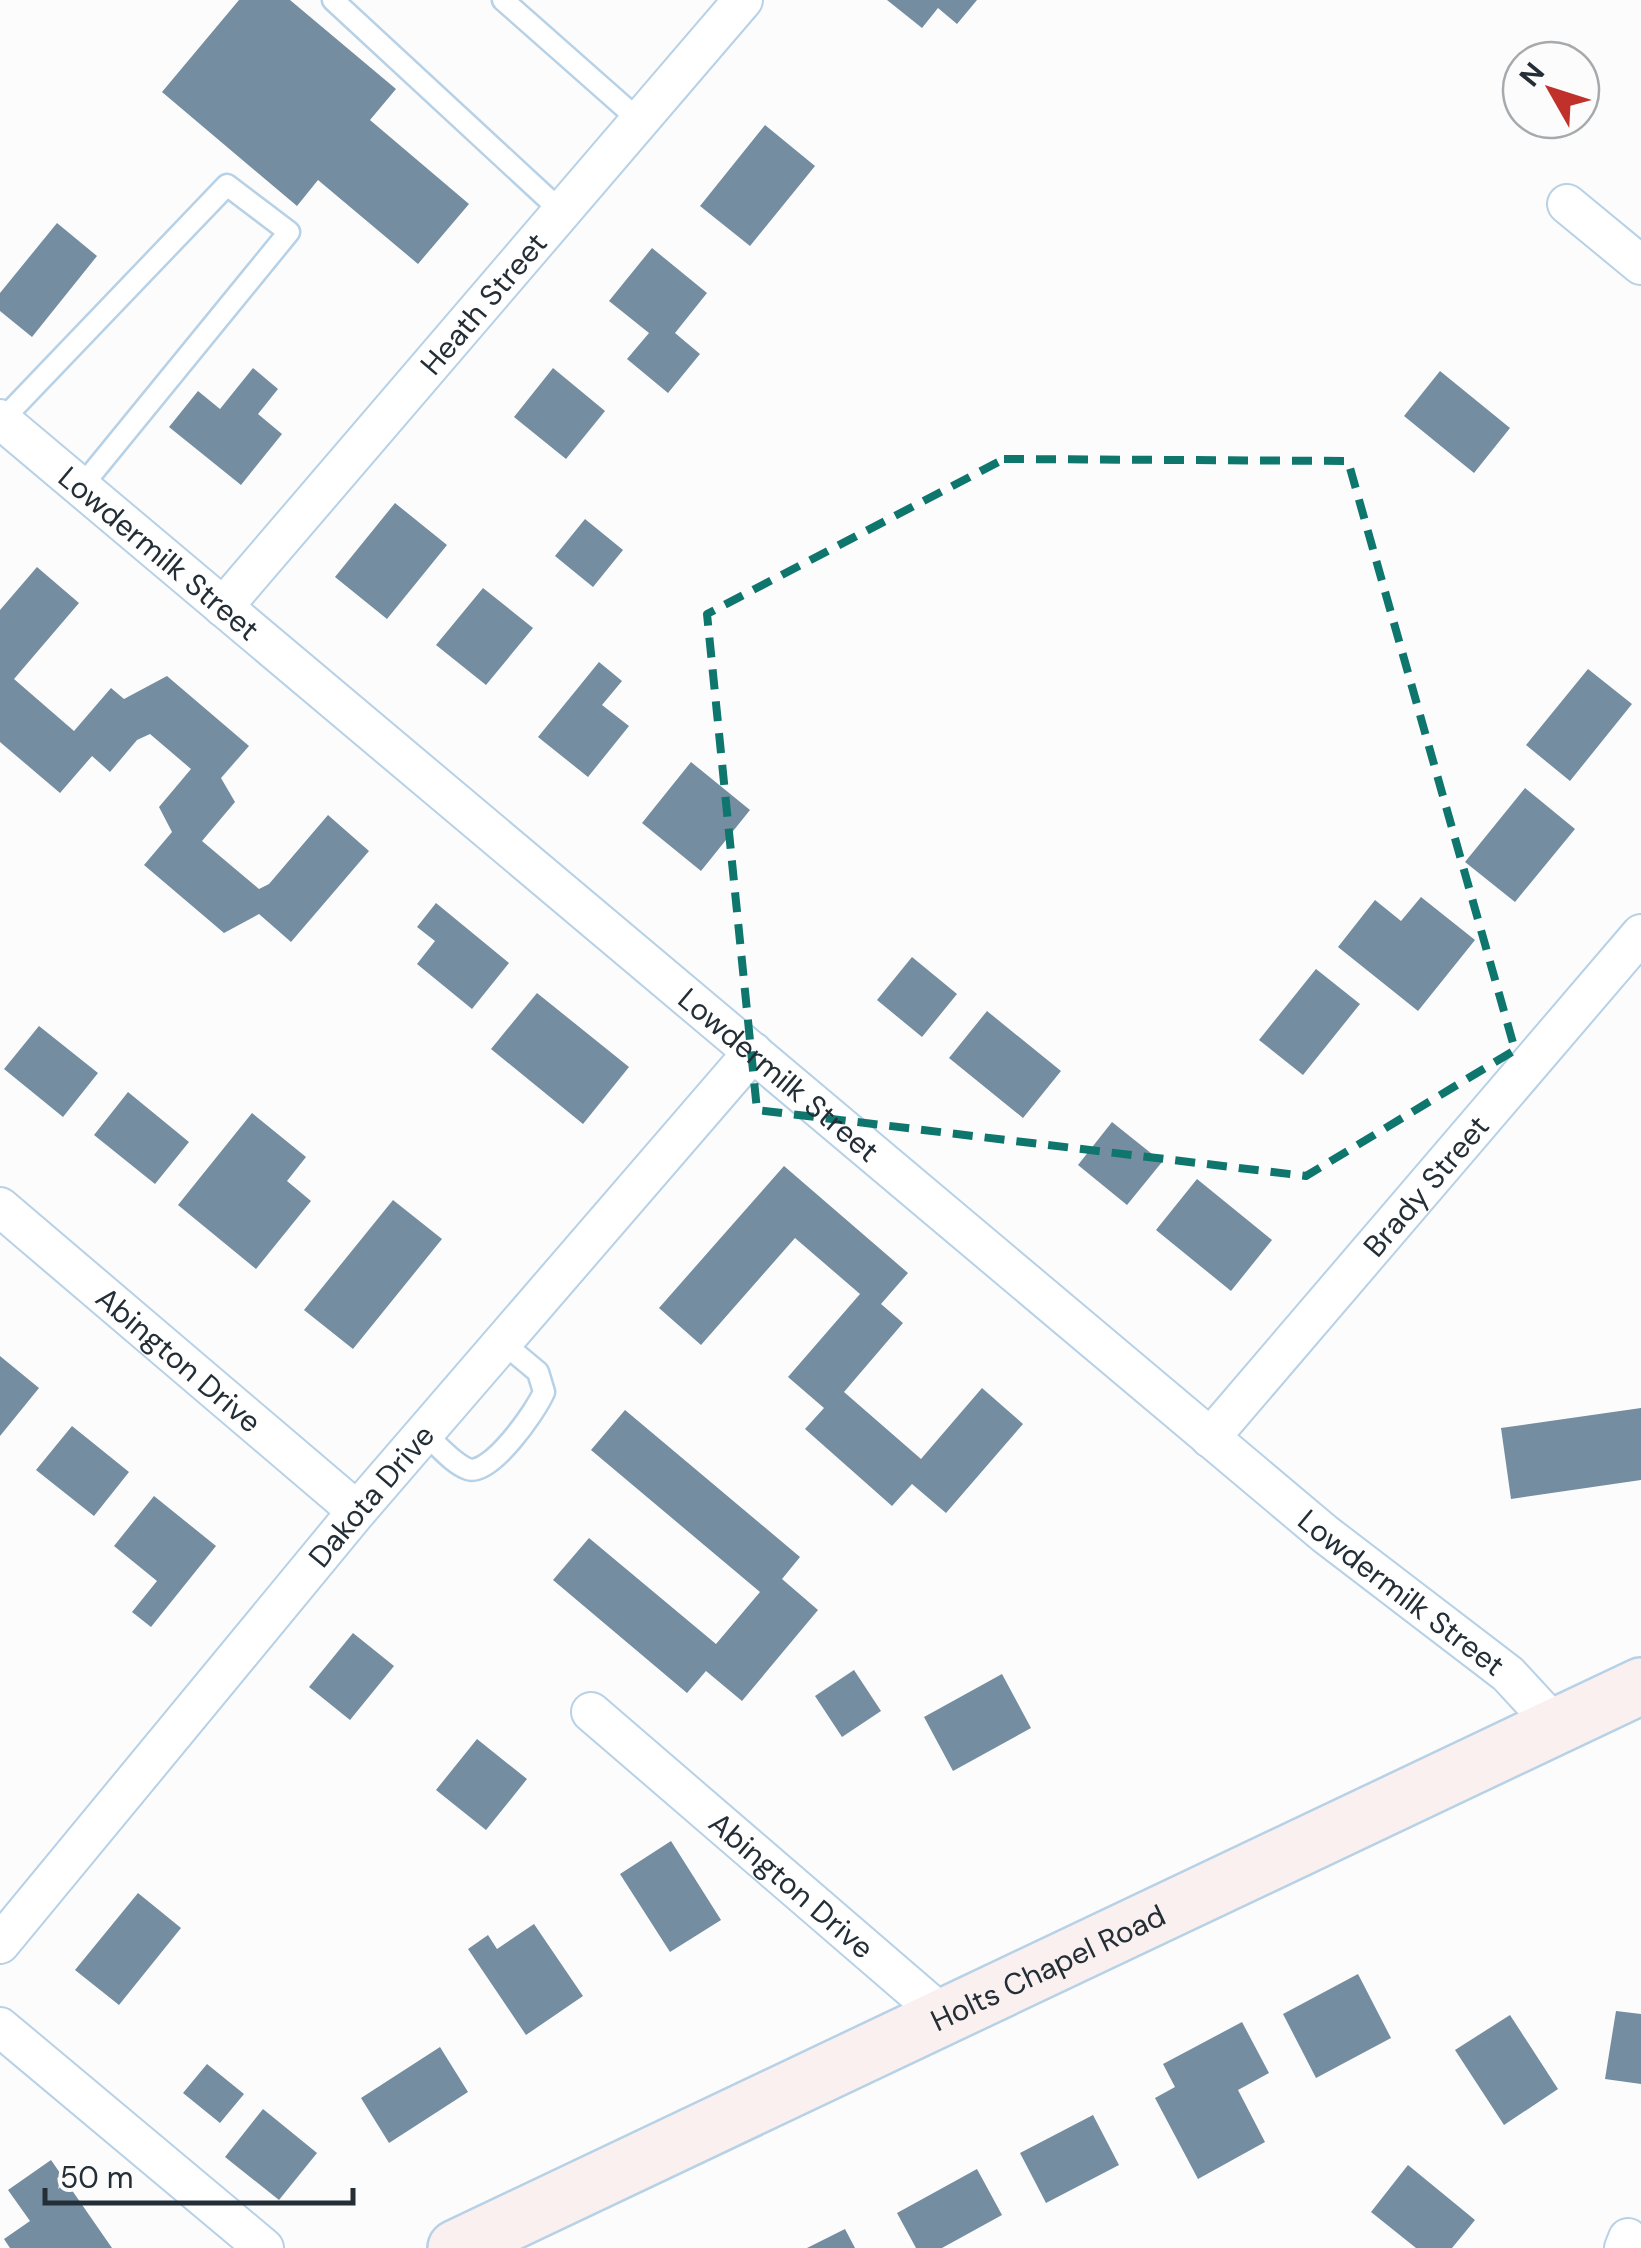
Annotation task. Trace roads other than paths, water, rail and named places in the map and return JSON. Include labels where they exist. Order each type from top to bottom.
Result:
[{"type":"street","name":"Heath Street","points":[[223,606],[744,0]]},
{"type":"street","points":[[1568,204],[1641,264]]},
{"type":"street","name":"Lowdermilk Street","points":[[1,420],[1325,1534],[1508,1674],[1557,1727]]},
{"type":"street","name":"Brady Street","points":[[1210,1438],[1641,934]]},
{"type":"street","name":"Dakota Drive","points":[[0,1944],[358,1510],[753,1052]]},
{"type":"street","name":"Abington Drive","points":[[0,1207],[358,1510]]},
{"type":"street","name":"Holts Chapel Road","points":[[456,2248],[1641,1686]]},
{"type":"street","name":"Abington Drive","points":[[592,1712],[945,2016]]},
{"type":"street","points":[[0,2027],[264,2248]]},
{"type":"lane","points":[[334,0],[561,211]]},
{"type":"lane","points":[[503,0],[640,121]]},
{"type":"lane","points":[[1,420],[227,184],[289,232],[81,486]]},
{"type":"lane","points":[[424,1434],[465,1469],[477,1471],[488,1466],[544,1392],[538,1372],[502,1342]]}]
